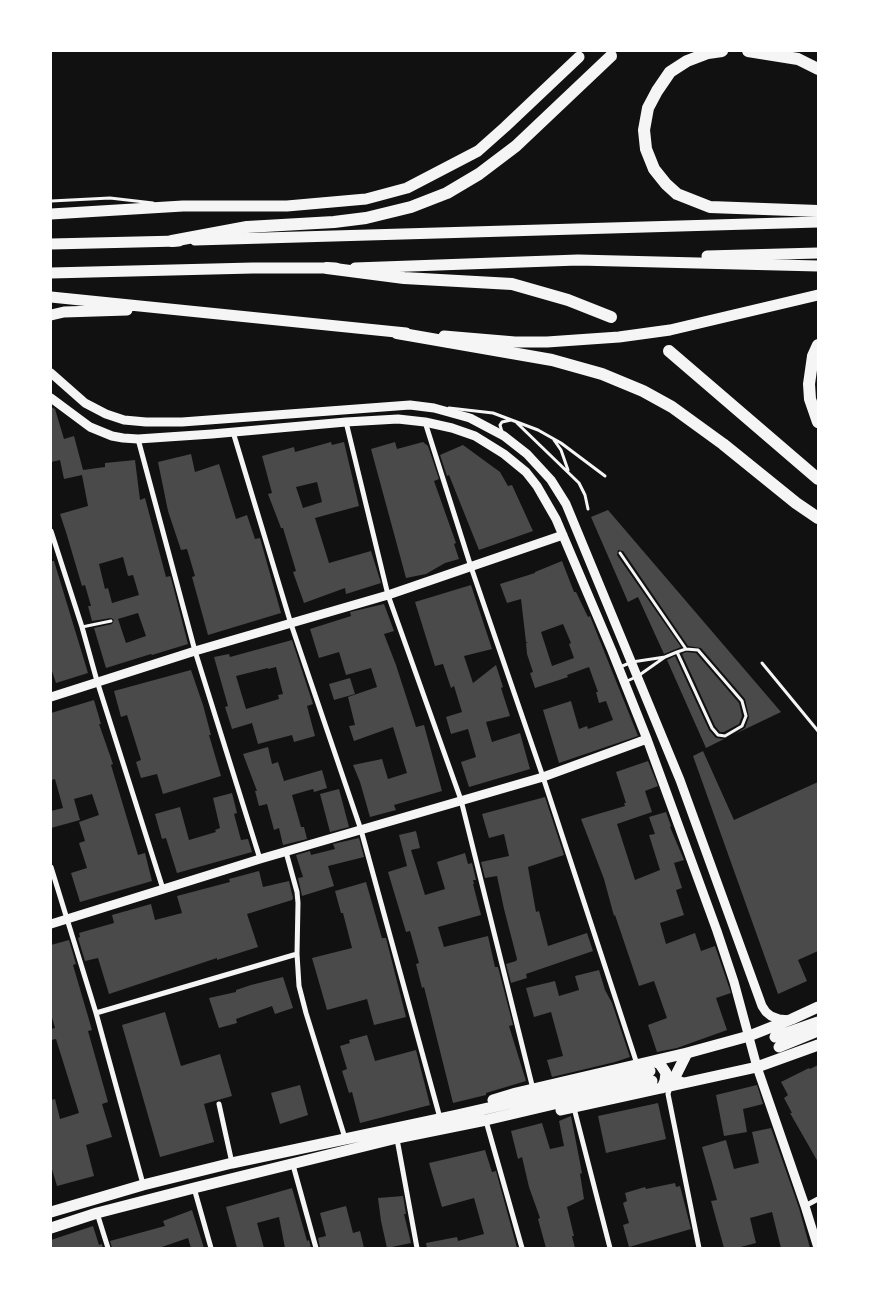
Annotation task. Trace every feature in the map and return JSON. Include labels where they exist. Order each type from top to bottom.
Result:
[{"type":"highway","points":[[722,51],[708,53],[687,61],[670,72],[657,91],[648,108],[644,130],[646,149],[654,169],[677,194],[693,202],[710,207],[818,211]]},
{"type":"highway","points":[[748,51],[798,59],[818,70]]},
{"type":"highway","points":[[172,241],[247,227],[334,222],[366,218],[412,207],[447,193],[479,174],[516,146],[611,56]]},
{"type":"highway","points":[[327,268],[404,278],[512,284],[568,300],[611,317]]},
{"type":"highway","points":[[398,333],[552,360],[602,374],[643,391],[672,407],[723,444],[796,503],[818,518]]},
{"type":"highway","points":[[818,345],[813,356],[809,384],[810,399],[818,422]]},
{"type":"highway","points":[[669,351],[818,480]]},
{"type":"main road","points":[[51,214],[183,206],[287,206],[366,199],[407,188],[478,151],[505,128],[579,57]]},
{"type":"main road","points":[[51,244],[818,222]]},
{"type":"main road","points":[[51,273],[327,268],[818,253]]},
{"type":"main road","points":[[578,260],[818,266]]},
{"type":"main road","points":[[51,297],[398,333],[515,342],[583,340],[670,330],[818,295]]},
{"type":"main road","points":[[51,315],[64,312],[171,308]]},
{"type":"main road","points":[[51,1228],[97,1213],[397,1138],[665,1080],[687,1053],[749,1036],[818,1007]]},
{"type":"main road","points":[[818,1022],[777,1042],[818,1031]]},
{"type":"main road","points":[[51,1212],[143,1184],[345,1138],[458,1115],[665,1080],[757,1067],[818,1045]]},
{"type":"main road","points":[[486,1120],[516,1120],[574,1107],[665,1080],[676,1073],[687,1053]]},
{"type":"main road","points":[[458,1115],[489,1102],[533,1088],[637,1064],[665,1080]]},
{"type":"street","points":[[51,373],[85,403],[106,414],[124,420],[136,422],[214,420],[395,406],[421,406],[470,418],[504,436],[528,454],[543,470],[566,504],[680,780],[762,1006],[766,1012],[774,1017],[792,1019]]},
{"type":"street","points":[[51,398],[80,421],[100,432],[112,436],[138,439],[398,419],[464,429],[468,426],[466,420],[456,414]]},
{"type":"street","points":[[249,417],[239,425],[241,428],[250,430]]},
{"type":"street","points":[[233,432],[236,425],[249,417]]},
{"type":"street","points":[[214,420],[223,423],[233,432],[291,624],[361,830],[440,1119]]},
{"type":"street","points":[[212,434],[219,431],[222,426],[214,420]]},
{"type":"street","points":[[346,422],[388,595],[461,800],[533,1088]]},
{"type":"street","points":[[425,422],[471,567],[544,777],[637,1064]]},
{"type":"street","points":[[481,440],[475,433],[476,428],[481,426],[489,427]]},
{"type":"street","points":[[452,428],[481,440],[515,462],[526,472],[548,502],[563,535],[647,739],[717,931],[757,1067],[818,1248]]},
{"type":"street","points":[[138,439],[195,651],[260,859]]},
{"type":"street","points":[[51,531],[163,889]]},
{"type":"street","points":[[51,697],[195,651],[388,595],[563,535]]},
{"type":"street","points":[[51,924],[260,859],[544,777],[647,739]]},
{"type":"street","points":[[286,852],[297,892],[296,954],[299,986],[345,1138]]},
{"type":"street","points":[[51,867],[96,1013],[143,1184]]},
{"type":"street","points":[[96,1013],[296,954]]},
{"type":"street","points":[[665,1080],[699,1248]]},
{"type":"street","points":[[219,1104],[232,1163]]},
{"type":"street","points":[[574,1107],[610,1248]]},
{"type":"street","points":[[486,1120],[522,1248]]},
{"type":"street","points":[[397,1138],[417,1248]]},
{"type":"street","points":[[293,1164],[316,1248]]},
{"type":"street","points":[[194,1188],[211,1248]]},
{"type":"street","points":[[805,1206],[818,1199]]},
{"type":"street","points":[[97,1213],[108,1248]]},
{"type":"lane","points":[[51,201],[110,198],[183,206]]},
{"type":"lane","points":[[421,406],[487,412],[515,421],[550,436],[605,476]]},
{"type":"lane","points":[[504,436],[500,429],[502,422],[508,420],[515,421],[574,478]]},
{"type":"lane","points":[[550,436],[561,450],[567,468],[582,489],[588,509]]},
{"type":"lane","points":[[620,553],[686,649]]},
{"type":"lane","points":[[82,627],[111,621]]},
{"type":"lane","points":[[624,683],[638,676],[665,657],[677,652],[686,649],[698,650],[742,701],[746,716],[742,726],[725,736],[718,735],[708,721],[677,652]]},
{"type":"lane","points":[[619,668],[632,662],[665,657]]},
{"type":"lane","points":[[762,664],[818,731]]},
{"type":"building","points":[[51,407],[55,409],[64,439],[74,436],[83,470],[105,467],[105,463],[135,460],[140,500],[145,498],[166,577],[170,576],[171,578],[188,644],[106,668],[94,628],[112,624],[114,620],[111,618],[92,621],[88,606],[91,606],[85,585],[82,586],[60,514],[88,506],[82,475],[64,479],[60,460],[51,462]],"holes":[[[123,557],[128,576],[133,575],[139,595],[112,603],[108,588],[105,589],[99,564]],[[138,613],[146,636],[126,643],[118,619]]]},
{"type":"building","points":[[331,442],[332,445],[344,442],[359,506],[315,518],[329,563],[371,551],[381,583],[346,594],[345,588],[304,603],[293,572],[296,571],[283,528],[281,528],[268,494],[272,493],[262,456],[294,447],[295,452]],"holes":[[[317,482],[322,502],[303,508],[296,487]]]},
{"type":"building","points":[[395,442],[397,449],[423,442],[428,446],[439,479],[434,481],[456,543],[454,544],[459,559],[445,563],[426,574],[406,578],[371,449]]},
{"type":"building","points":[[463,445],[500,472],[508,486],[512,485],[533,531],[479,550],[440,455]]},
{"type":"building","points":[[191,454],[195,472],[219,464],[236,519],[247,515],[255,539],[260,538],[281,613],[208,635],[192,577],[195,576],[187,549],[181,550],[168,511],[158,462]]},
{"type":"building","points":[[608,510],[781,712],[735,734],[745,728],[749,717],[745,699],[701,648],[688,646],[623,551],[618,550],[617,555],[681,647],[664,654],[638,597],[628,602],[591,517]]},
{"type":"building","points":[[51,561],[54,561],[88,673],[56,683],[51,668]]},
{"type":"building","points":[[562,561],[574,592],[576,592],[588,617],[590,616],[638,736],[559,763],[543,710],[571,701],[579,729],[587,726],[588,729],[613,720],[606,701],[599,703],[596,692],[598,692],[589,667],[567,675],[568,677],[535,688],[530,673],[533,672],[527,654],[526,643],[528,642],[526,642],[521,599],[507,603],[500,584]],"holes":[[[563,624],[571,643],[569,644],[574,658],[552,666],[541,632]]]},
{"type":"building","points":[[471,585],[492,649],[464,656],[473,683],[496,665],[510,716],[486,722],[492,742],[520,733],[530,769],[469,787],[461,762],[476,757],[468,729],[451,734],[446,717],[462,712],[454,686],[451,688],[443,664],[435,666],[415,602]]},
{"type":"building","points":[[384,604],[394,631],[384,634],[416,727],[424,725],[442,791],[394,805],[396,810],[370,817],[353,765],[382,759],[388,779],[407,773],[393,727],[354,741],[349,726],[355,725],[348,697],[377,687],[371,668],[346,675],[339,652],[319,658],[310,629],[351,616],[350,612]]},
{"type":"building","points":[[292,640],[313,704],[307,706],[315,736],[294,742],[292,735],[258,744],[252,723],[232,729],[225,707],[228,706],[214,657],[229,654],[230,657]],"holes":[[[276,667],[283,694],[278,695],[279,699],[246,709],[236,676]]]},
{"type":"building","points":[[686,652],[696,653],[739,703],[742,716],[739,724],[724,732],[720,732],[715,726],[682,654]]},
{"type":"building","points":[[675,656],[709,730],[716,738],[724,739],[706,748],[667,660]]},
{"type":"building","points":[[191,670],[203,705],[211,735],[209,735],[221,776],[163,794],[157,774],[141,778],[136,762],[141,760],[127,715],[121,717],[114,691]]},
{"type":"building","points":[[350,678],[355,694],[334,700],[329,684]]},
{"type":"building","points":[[94,700],[101,724],[99,724],[113,764],[111,765],[138,855],[145,853],[152,881],[80,902],[71,873],[87,868],[79,843],[85,841],[79,822],[99,815],[92,794],[74,799],[80,820],[51,828],[51,811],[63,808],[55,779],[51,780],[51,713]]},
{"type":"building","points":[[268,747],[272,764],[278,762],[284,781],[322,770],[327,788],[314,792],[313,789],[292,795],[301,827],[304,827],[307,839],[283,845],[279,828],[274,830],[267,804],[259,806],[255,791],[257,791],[243,754]]},
{"type":"building","points":[[703,751],[734,820],[818,782],[818,951],[798,960],[807,981],[778,994],[693,756]]},
{"type":"building","points":[[648,761],[658,786],[645,791],[652,812],[617,824],[635,880],[660,870],[649,835],[655,834],[649,817],[666,812],[670,827],[684,860],[674,863],[682,888],[676,890],[684,915],[660,923],[666,944],[695,933],[701,951],[715,946],[731,993],[716,998],[727,1030],[677,1048],[657,1052],[648,1025],[667,1018],[654,981],[639,986],[614,916],[604,879],[581,819],[625,806],[624,803],[626,803],[616,772]]},
{"type":"building","points":[[339,789],[349,827],[330,832],[320,794]]},
{"type":"building","points":[[232,793],[237,813],[234,814],[241,840],[248,839],[252,852],[177,873],[166,838],[162,839],[155,814],[180,807],[189,840],[216,832],[215,830],[220,828],[213,798]]},
{"type":"building","points":[[545,797],[564,855],[528,867],[536,912],[539,911],[548,946],[587,933],[593,951],[526,974],[527,978],[511,983],[506,964],[517,959],[497,876],[485,878],[481,862],[509,856],[504,834],[489,838],[482,814]]},
{"type":"building","points":[[416,831],[420,848],[411,850],[425,895],[445,889],[437,862],[465,853],[468,864],[472,863],[476,880],[473,880],[473,884],[481,915],[438,927],[444,947],[488,936],[495,967],[498,967],[513,1025],[509,1026],[526,1081],[486,1093],[486,1095],[453,1103],[424,987],[422,988],[416,964],[419,963],[410,931],[406,932],[388,872],[407,866],[399,835]]},
{"type":"building","points":[[359,838],[364,857],[328,866],[334,886],[302,896],[298,878],[303,877],[296,855],[310,851],[311,855],[335,849],[333,844]]},
{"type":"building","points":[[259,871],[263,887],[289,881],[293,898],[292,900],[247,914],[258,947],[217,960],[217,958],[109,994],[98,958],[85,961],[78,938],[80,937],[79,933],[114,923],[112,915],[151,904],[155,920],[182,913],[177,896],[230,882],[229,879]]},
{"type":"building","points":[[366,882],[382,938],[386,938],[406,1017],[374,1025],[367,999],[327,1010],[312,958],[352,948],[335,891]]},
{"type":"building","points":[[69,940],[76,964],[73,965],[92,1030],[88,1031],[108,1102],[102,1104],[112,1137],[86,1145],[94,1176],[57,1186],[51,1166],[51,1100],[55,1099],[60,1119],[79,1113],[56,1039],[51,1040],[51,1029],[55,1028],[51,1014],[51,945]]},
{"type":"building","points":[[599,970],[630,1057],[552,1077],[547,1060],[563,1056],[551,1012],[534,1017],[526,988],[555,981],[559,996],[579,990],[575,976]]},
{"type":"building","points":[[283,977],[293,1008],[275,1014],[272,1006],[236,1019],[237,1023],[219,1028],[209,998],[236,992],[236,990],[251,985]]},
{"type":"building","points":[[165,1012],[181,1066],[220,1054],[232,1096],[204,1104],[214,1142],[160,1157],[122,1025]]},
{"type":"building","points":[[367,1035],[375,1061],[416,1050],[430,1105],[360,1123],[352,1092],[349,1093],[342,1071],[347,1069],[340,1046],[350,1043],[349,1040]]},
{"type":"building","points":[[818,1065],[818,1162],[790,1113],[792,1113],[784,1098],[788,1095],[781,1082]]},
{"type":"building","points":[[300,1085],[308,1115],[280,1124],[271,1093]]},
{"type":"building","points":[[757,1085],[763,1104],[743,1109],[747,1132],[724,1136],[716,1095]]},
{"type":"building","points":[[658,1103],[666,1139],[606,1153],[598,1116]]},
{"type":"building","points":[[571,1116],[582,1173],[580,1174],[584,1199],[567,1207],[575,1248],[546,1248],[538,1219],[540,1218],[529,1187],[522,1157],[518,1159],[511,1131],[542,1123],[550,1149],[564,1146],[559,1121]]},
{"type":"building","points":[[771,1128],[799,1208],[810,1248],[781,1248],[772,1212],[750,1218],[756,1243],[737,1248],[724,1248],[711,1201],[717,1200],[702,1147],[726,1140],[734,1169],[759,1163],[752,1132]]},
{"type":"building","points":[[485,1150],[492,1172],[496,1171],[517,1248],[427,1248],[426,1243],[457,1237],[458,1241],[484,1234],[474,1198],[442,1207],[429,1163]]},
{"type":"building","points":[[675,1183],[676,1187],[680,1186],[691,1229],[629,1247],[623,1225],[629,1223],[623,1203],[627,1201],[625,1193],[645,1187],[646,1189]]},
{"type":"building","points":[[292,1188],[307,1241],[309,1240],[311,1248],[285,1248],[279,1217],[257,1223],[264,1248],[237,1248],[226,1207]]},
{"type":"building","points":[[403,1196],[406,1214],[404,1214],[411,1243],[387,1248],[378,1198]]},
{"type":"building","points":[[346,1206],[353,1233],[360,1231],[364,1248],[320,1248],[318,1238],[326,1236],[320,1213]]},
{"type":"building","points":[[192,1210],[204,1248],[191,1248],[188,1238],[159,1248],[112,1248],[110,1241],[165,1226],[163,1221]]},
{"type":"building","points":[[93,1226],[99,1245],[102,1244],[103,1248],[51,1248],[51,1240]]}]
